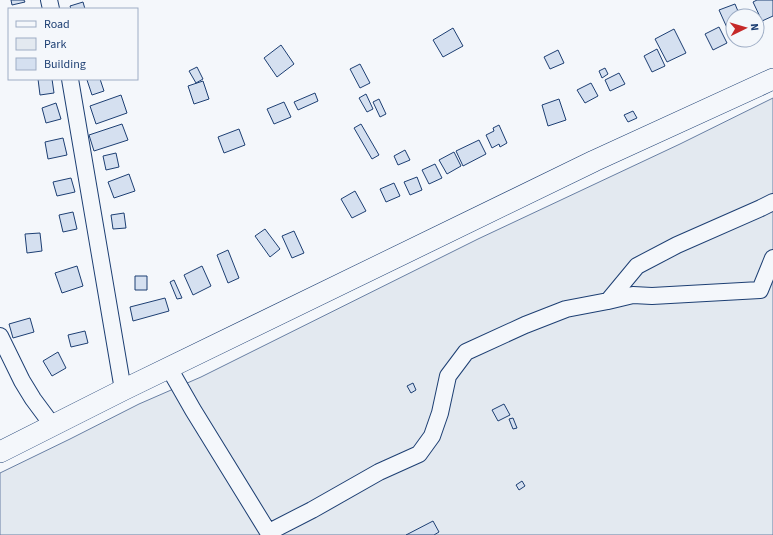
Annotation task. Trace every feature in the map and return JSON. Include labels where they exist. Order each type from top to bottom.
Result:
[{"type":"main road","points":[[0,452],[123,390],[594,161],[773,79]]},
{"type":"street","points":[[70,80],[123,390]]},
{"type":"street","points":[[608,301],[637,266],[677,245],[773,202]]},
{"type":"street","points":[[169,368],[193,410],[270,533],[379,472],[419,454],[432,436],[440,413],[448,376],[466,352],[525,325],[566,309],[633,295],[652,296],[760,290],[773,258]]},
{"type":"street","points":[[0,336],[22,381],[53,426]]},
{"type":"green space","points":[[773,98],[773,535],[0,535],[0,473],[139,404],[201,377],[478,239],[680,144]]},
{"type":"building","points":[[11,0],[24,0],[25,2],[12,5]]},
{"type":"building","points":[[757,0],[773,0],[773,16],[765,20],[765,8],[756,8],[753,2]]},
{"type":"building","points":[[83,2],[85,8],[71,8],[70,6]]},
{"type":"building","points":[[735,4],[737,8],[725,8],[725,23],[719,10]]},
{"type":"building","points":[[719,27],[725,39],[725,44],[713,50],[705,34]]},
{"type":"building","points":[[453,28],[463,46],[443,57],[433,40]]},
{"type":"building","points":[[674,29],[686,53],[667,62],[655,39]]},
{"type":"building","points":[[281,45],[294,64],[277,77],[264,58]]},
{"type":"building","points":[[657,49],[665,66],[652,72],[644,56]]},
{"type":"building","points":[[558,50],[564,63],[550,69],[544,57]]},
{"type":"building","points":[[360,64],[370,83],[360,88],[350,69]]},
{"type":"building","points":[[197,67],[203,79],[196,83],[189,71]]},
{"type":"building","points":[[605,68],[608,74],[602,78],[599,71]]},
{"type":"building","points":[[619,73],[625,84],[610,91],[605,80]]},
{"type":"building","points":[[38,80],[52,80],[54,93],[40,95]]},
{"type":"building","points":[[87,80],[100,80],[104,91],[92,95]]},
{"type":"building","points":[[203,81],[209,99],[194,104],[188,86]]},
{"type":"building","points":[[591,83],[598,96],[585,103],[577,90]]},
{"type":"building","points":[[315,93],[318,101],[298,110],[294,102]]},
{"type":"building","points":[[366,94],[373,109],[367,112],[359,98]]},
{"type":"building","points":[[121,95],[127,113],[96,124],[90,106]]},
{"type":"building","points":[[379,99],[386,114],[380,117],[373,102]]},
{"type":"building","points":[[559,99],[566,120],[548,126],[542,105]]},
{"type":"building","points":[[284,102],[291,117],[274,124],[267,109]]},
{"type":"building","points":[[56,103],[61,119],[46,123],[42,108]]},
{"type":"building","points":[[633,111],[637,118],[628,122],[624,115]]},
{"type":"building","points":[[122,124],[128,140],[94,151],[89,135]]},
{"type":"building","points":[[361,124],[379,155],[372,159],[354,128]]},
{"type":"building","points":[[499,125],[507,143],[500,147],[499,144],[492,148],[486,135],[494,131],[493,128]]},
{"type":"building","points":[[239,129],[245,145],[224,153],[218,137]]},
{"type":"building","points":[[63,138],[67,155],[48,159],[45,142]]},
{"type":"building","points":[[479,140],[486,154],[463,166],[456,151]]},
{"type":"building","points":[[405,150],[410,160],[398,165],[394,156]]},
{"type":"building","points":[[454,152],[461,166],[447,174],[439,160]]},
{"type":"building","points":[[116,153],[119,167],[106,170],[103,156]]},
{"type":"building","points":[[435,164],[442,178],[429,184],[422,170]]},
{"type":"building","points":[[129,174],[135,191],[114,198],[108,182]]},
{"type":"building","points":[[417,177],[422,190],[410,195],[404,182]]},
{"type":"building","points":[[71,178],[75,192],[57,196],[53,182]]},
{"type":"building","points":[[394,183],[400,196],[386,202],[380,189]]},
{"type":"building","points":[[355,191],[366,211],[352,218],[341,199]]},
{"type":"building","points":[[73,212],[77,229],[63,232],[59,215]]},
{"type":"building","points":[[124,213],[126,228],[113,229],[111,215]]},
{"type":"building","points":[[265,229],[280,249],[270,257],[255,236]]},
{"type":"building","points":[[294,231],[304,253],[292,258],[282,236]]},
{"type":"building","points":[[40,233],[42,251],[27,253],[25,234]]},
{"type":"building","points":[[228,250],[239,278],[228,283],[217,255]]},
{"type":"building","points":[[77,266],[83,286],[62,293],[55,273]]},
{"type":"building","points":[[202,266],[211,286],[193,295],[184,275]]},
{"type":"building","points":[[135,276],[147,276],[147,290],[135,290]]},
{"type":"building","points":[[174,280],[182,298],[177,299],[170,282]]},
{"type":"building","points":[[165,298],[169,311],[133,321],[130,307]]},
{"type":"building","points":[[30,318],[34,332],[13,338],[9,324]]},
{"type":"building","points":[[85,331],[88,343],[71,347],[68,335]]},
{"type":"building","points":[[58,352],[66,368],[52,376],[43,361]]},
{"type":"building","points":[[413,383],[416,390],[411,393],[407,386]]},
{"type":"building","points":[[504,404],[510,415],[498,421],[492,410]]},
{"type":"building","points":[[513,418],[517,428],[513,429],[509,419]]},
{"type":"building","points":[[522,481],[525,486],[519,490],[516,485]]},
{"type":"building","points":[[433,521],[439,532],[434,535],[406,535]]}]
